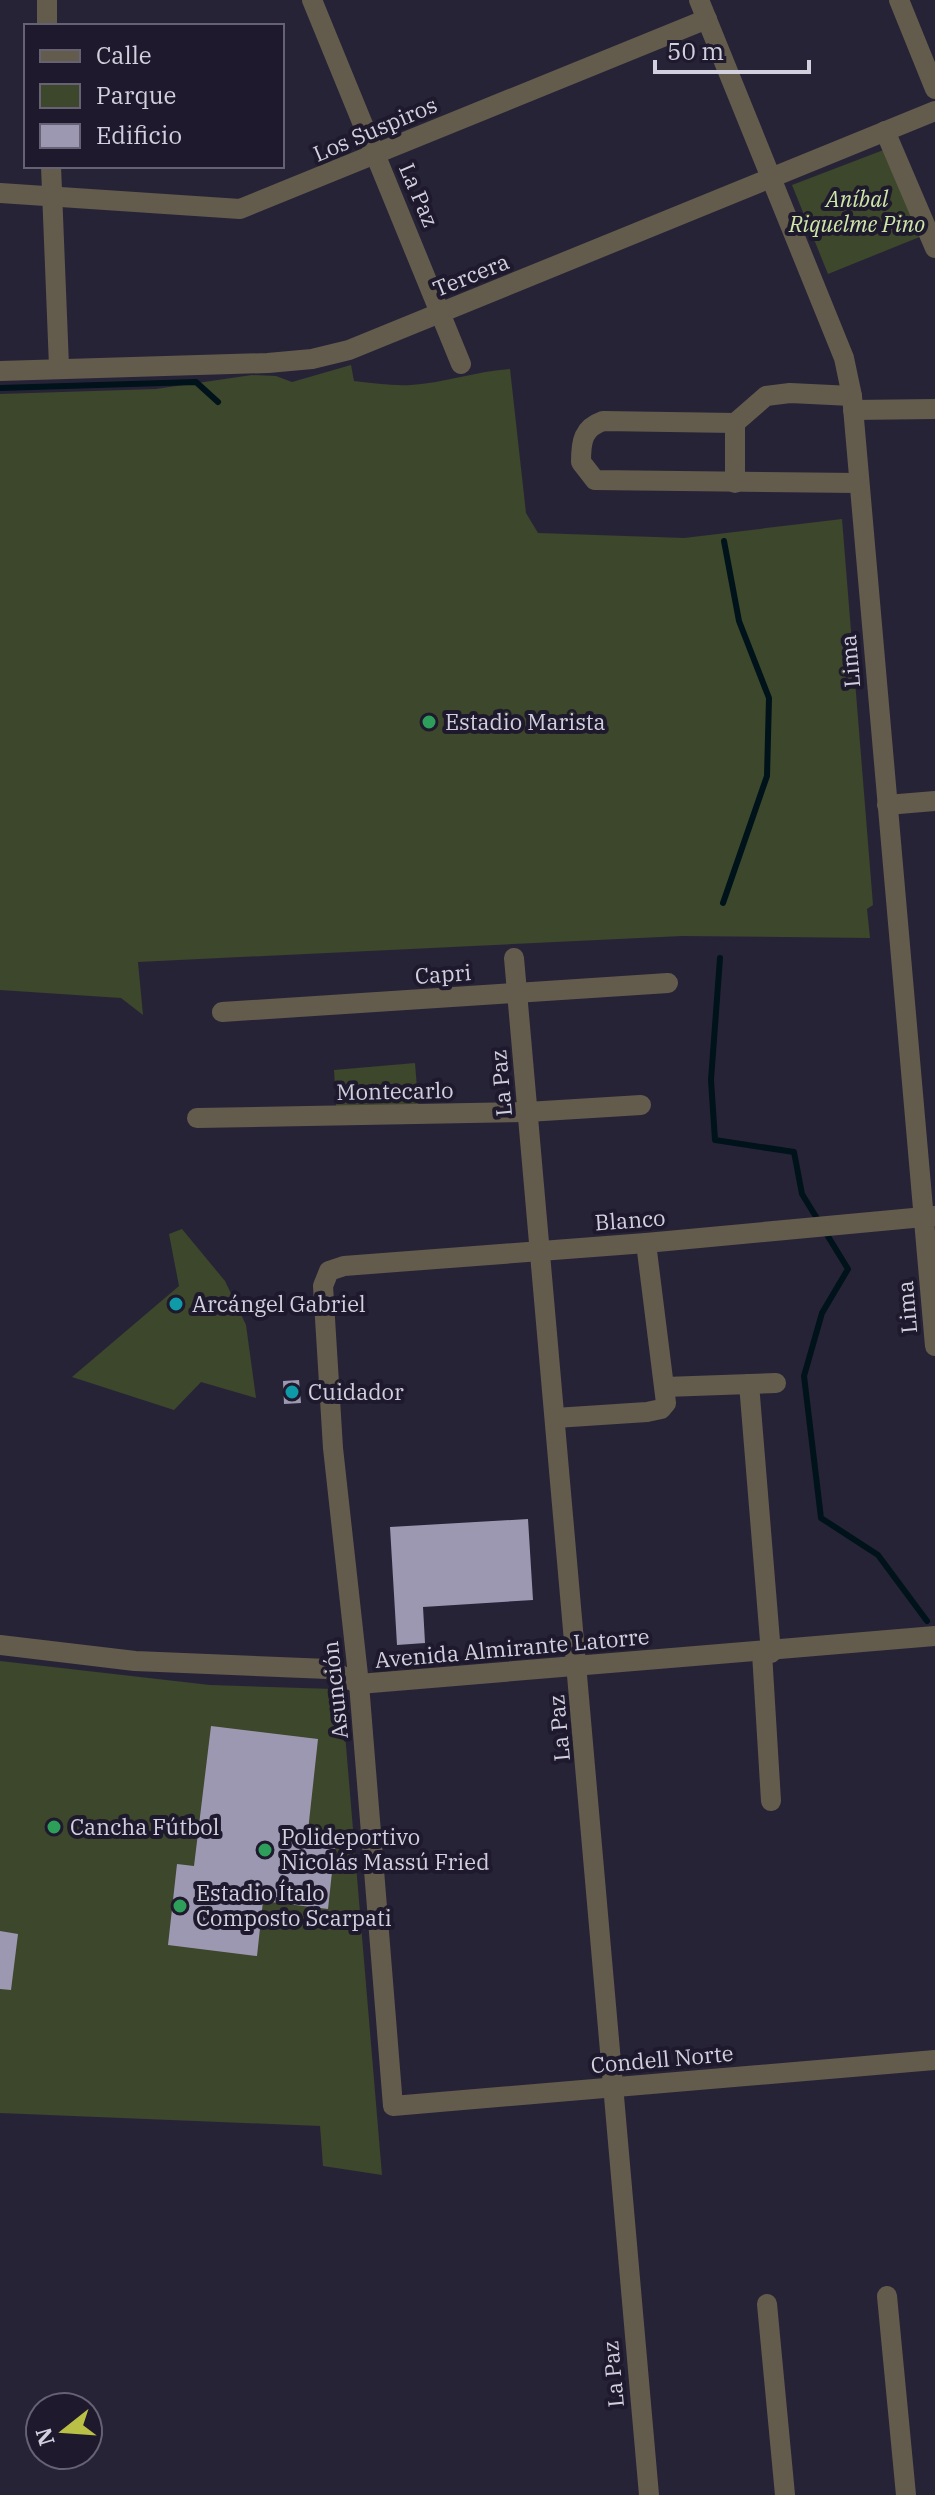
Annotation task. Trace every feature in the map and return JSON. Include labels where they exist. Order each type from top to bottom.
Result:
[{"type":"street","points":[[47,0],[47,24]]},
{"type":"street","name":"La Paz","points":[[312,0],[461,364]]},
{"type":"street","points":[[899,0],[935,89]]},
{"type":"street","name":"Los Suspiros","points":[[0,193],[52,194],[240,209],[703,10]]},
{"type":"street","name":"Lima","points":[[703,10],[844,358],[852,403],[887,805],[929,1216],[935,1346]]},
{"type":"street","name":"Tercera","points":[[0,371],[59,366],[312,359],[349,350],[935,111]]},
{"type":"street","points":[[885,131],[935,248]]},
{"type":"street","points":[[51,168],[59,366]]},
{"type":"street","points":[[858,483],[595,480],[581,462],[581,446],[583,434],[591,425],[603,421],[735,423],[766,396],[790,393],[852,403],[935,409]]},
{"type":"street","points":[[735,423],[735,483]]},
{"type":"street","points":[[887,805],[935,801]]},
{"type":"street","name":"La Paz","points":[[514,958],[649,2495]]},
{"type":"street","name":"Capri","points":[[222,1012],[668,983]]},
{"type":"street","name":"Montecarlo","points":[[197,1118],[527,1112],[641,1105]]},
{"type":"street","name":"Blanco","points":[[329,1271],[344,1266],[646,1243],[929,1216]]},
{"type":"street","points":[[555,1418],[661,1409],[666,1403],[646,1243]]},
{"type":"street","name":"Asunción","points":[[329,1271],[323,1286],[333,1448],[359,1684],[393,2106]]},
{"type":"street","points":[[665,1387],[776,1383]]},
{"type":"street","points":[[749,1384],[766,1653],[771,1801]]},
{"type":"street","name":"Avenida Almirante Latorre","points":[[0,1645],[135,1661],[328,1669],[359,1684],[766,1653],[935,1636]]},
{"type":"street","name":"Condell Norte","points":[[393,2106],[935,2060]]},
{"type":"street","points":[[887,2296],[906,2495]]},
{"type":"street","points":[[767,2304],[785,2495]]},
{"type":"green space","name":"Aníbal Riquelme Pino","points":[[886,149],[922,236],[828,274],[792,185]]},
{"type":"green space","name":"Estadio Marista","points":[[351,365],[354,381],[397,385],[423,384],[510,369],[526,513],[538,533],[684,538],[842,519],[873,905],[867,909],[870,938],[682,936],[138,962],[143,1015],[121,998],[0,990],[0,394],[156,389],[252,375],[276,376],[292,382]]},
{"type":"green space","points":[[415,1063],[419,1114],[337,1121],[334,1070]]},
{"type":"green space","points":[[182,1229],[225,1281],[246,1325],[256,1398],[201,1382],[174,1410],[72,1377],[179,1286],[169,1234]]},
{"type":"green space","name":"Estadio Ítalo Composto Scarpati","points":[[0,1661],[210,1685],[334,1689],[342,1698],[382,2175],[323,2166],[320,2126],[0,2113]]},
{"type":"building","name":"Cuidador","points":[[299,1380],[301,1403],[284,1404],[283,1381]]},
{"type":"building","points":[[528,1519],[533,1600],[423,1607],[425,1643],[397,1645],[390,1527]]},
{"type":"building","name":"Polideportivo Nicolás Massú Fried","points":[[211,1726],[318,1739],[308,1831],[336,1835],[328,1909],[263,1901],[257,1956],[168,1945],[177,1864],[194,1866]]},
{"type":"building","points":[[0,1931],[18,1934],[11,1990],[0,1989]]},
{"type":"waterway","points":[[0,388],[196,382],[218,402]]},
{"type":"waterway","points":[[723,903],[767,776],[769,698],[739,621],[724,541]]},
{"type":"waterway","points":[[720,958],[711,1080],[715,1140],[794,1152],[802,1194],[848,1269],[822,1313],[804,1376],[821,1518],[878,1555],[927,1621]]},
{"type":"place","name":"Estadio Marista","points":[[429,722]]},
{"type":"place","name":"Arcángel Gabriel","points":[[176,1304]]},
{"type":"place","name":"Cuidador","points":[[292,1392]]},
{"type":"place","name":"Cancha Fútbol","points":[[54,1827]]},
{"type":"place","name":"Polideportivo Nicolás Massú Fried","points":[[265,1850]]},
{"type":"place","name":"Estadio Ítalo Composto Scarpati","points":[[180,1906]]}]
